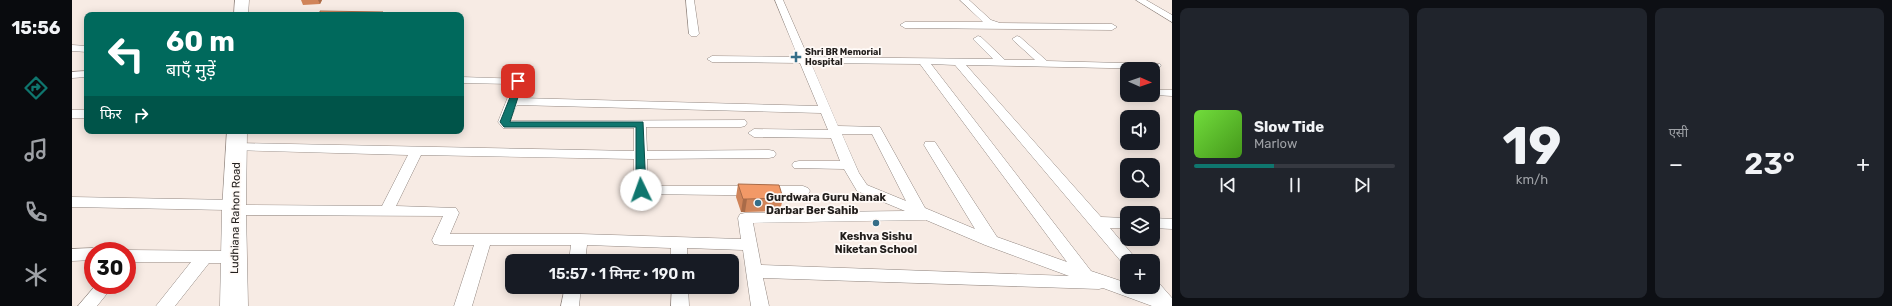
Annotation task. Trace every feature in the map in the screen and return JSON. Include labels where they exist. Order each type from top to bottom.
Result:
[{"type":"main road","points":[[241,12],[242,0]]},
{"type":"main road","name":"Ludhiana Rahon Road","points":[[234,306],[237,139]]},
{"type":"street","points":[[690,0],[694,34]]},
{"type":"street","points":[[779,0],[849,165],[862,188],[924,215],[992,241],[1169,305]]},
{"type":"street","points":[[964,0],[988,22],[1003,26],[1112,27]]},
{"type":"street","points":[[1140,0],[1172,18]]},
{"type":"street","points":[[905,25],[994,24]]},
{"type":"street","points":[[978,39],[1002,62]]},
{"type":"street","points":[[1017,39],[1044,63]]},
{"type":"street","points":[[72,48],[84,49]]},
{"type":"street","points":[[712,59],[957,61],[1120,65]]},
{"type":"street","points":[[923,61],[1085,274]]},
{"type":"street","points":[[957,61],[1124,254]]},
{"type":"street","points":[[72,75],[84,74]]},
{"type":"street","points":[[464,80],[518,81],[519,85],[504,122],[507,125],[741,123]]},
{"type":"street","points":[[1160,93],[1172,94]]},
{"type":"street","points":[[512,101],[826,110]]},
{"type":"street","points":[[72,114],[84,114]]},
{"type":"street","points":[[640,124],[639,155],[641,190],[803,191]]},
{"type":"street","points":[[754,133],[876,130],[924,215]]},
{"type":"street","points":[[237,139],[416,151],[639,155],[769,154]]},
{"type":"street","points":[[930,145],[992,241]]},
{"type":"street","points":[[387,210],[416,151]]},
{"type":"street","points":[[799,164],[849,165]]},
{"type":"street","points":[[72,202],[451,211],[452,213],[440,240],[580,239],[750,245]]},
{"type":"street","points":[[760,306],[745,218],[924,215]]},
{"type":"street","points":[[1096,222],[1120,223]]},
{"type":"street","points":[[1160,223],[1172,224]]},
{"type":"street","points":[[463,306],[484,239]]},
{"type":"street","points":[[578,254],[580,239]]},
{"type":"street","points":[[679,243],[679,254]]},
{"type":"street","points":[[72,255],[84,254]]},
{"type":"street","points":[[165,306],[204,257]]},
{"type":"street","points":[[136,258],[234,257]]},
{"type":"street","points":[[754,271],[953,279],[1108,283]]},
{"type":"street","points":[[87,306],[98,294]]},
{"type":"street","points":[[570,306],[572,294]]},
{"type":"street","points":[[680,294],[680,306]]},
{"type":"street","points":[[1159,294],[1169,305]]},
{"type":"building","points":[[320,11],[383,12],[320,12]]},
{"type":"building","points":[[738,184],[779,185],[783,198],[743,199]]},
{"type":"place","name":"Shri BR Memorial Hospital","points":[[796,57]]},
{"type":"place","name":"Gurdwara Guru Nanak Darbar Ber Sahib","points":[[758,203]]},
{"type":"place","name":"Keshva Sishu Niketan School","points":[[876,223]]},
{"type":"route","points":[[518,81],[519,85],[504,122],[507,125],[640,124],[639,155],[641,190]]}]
